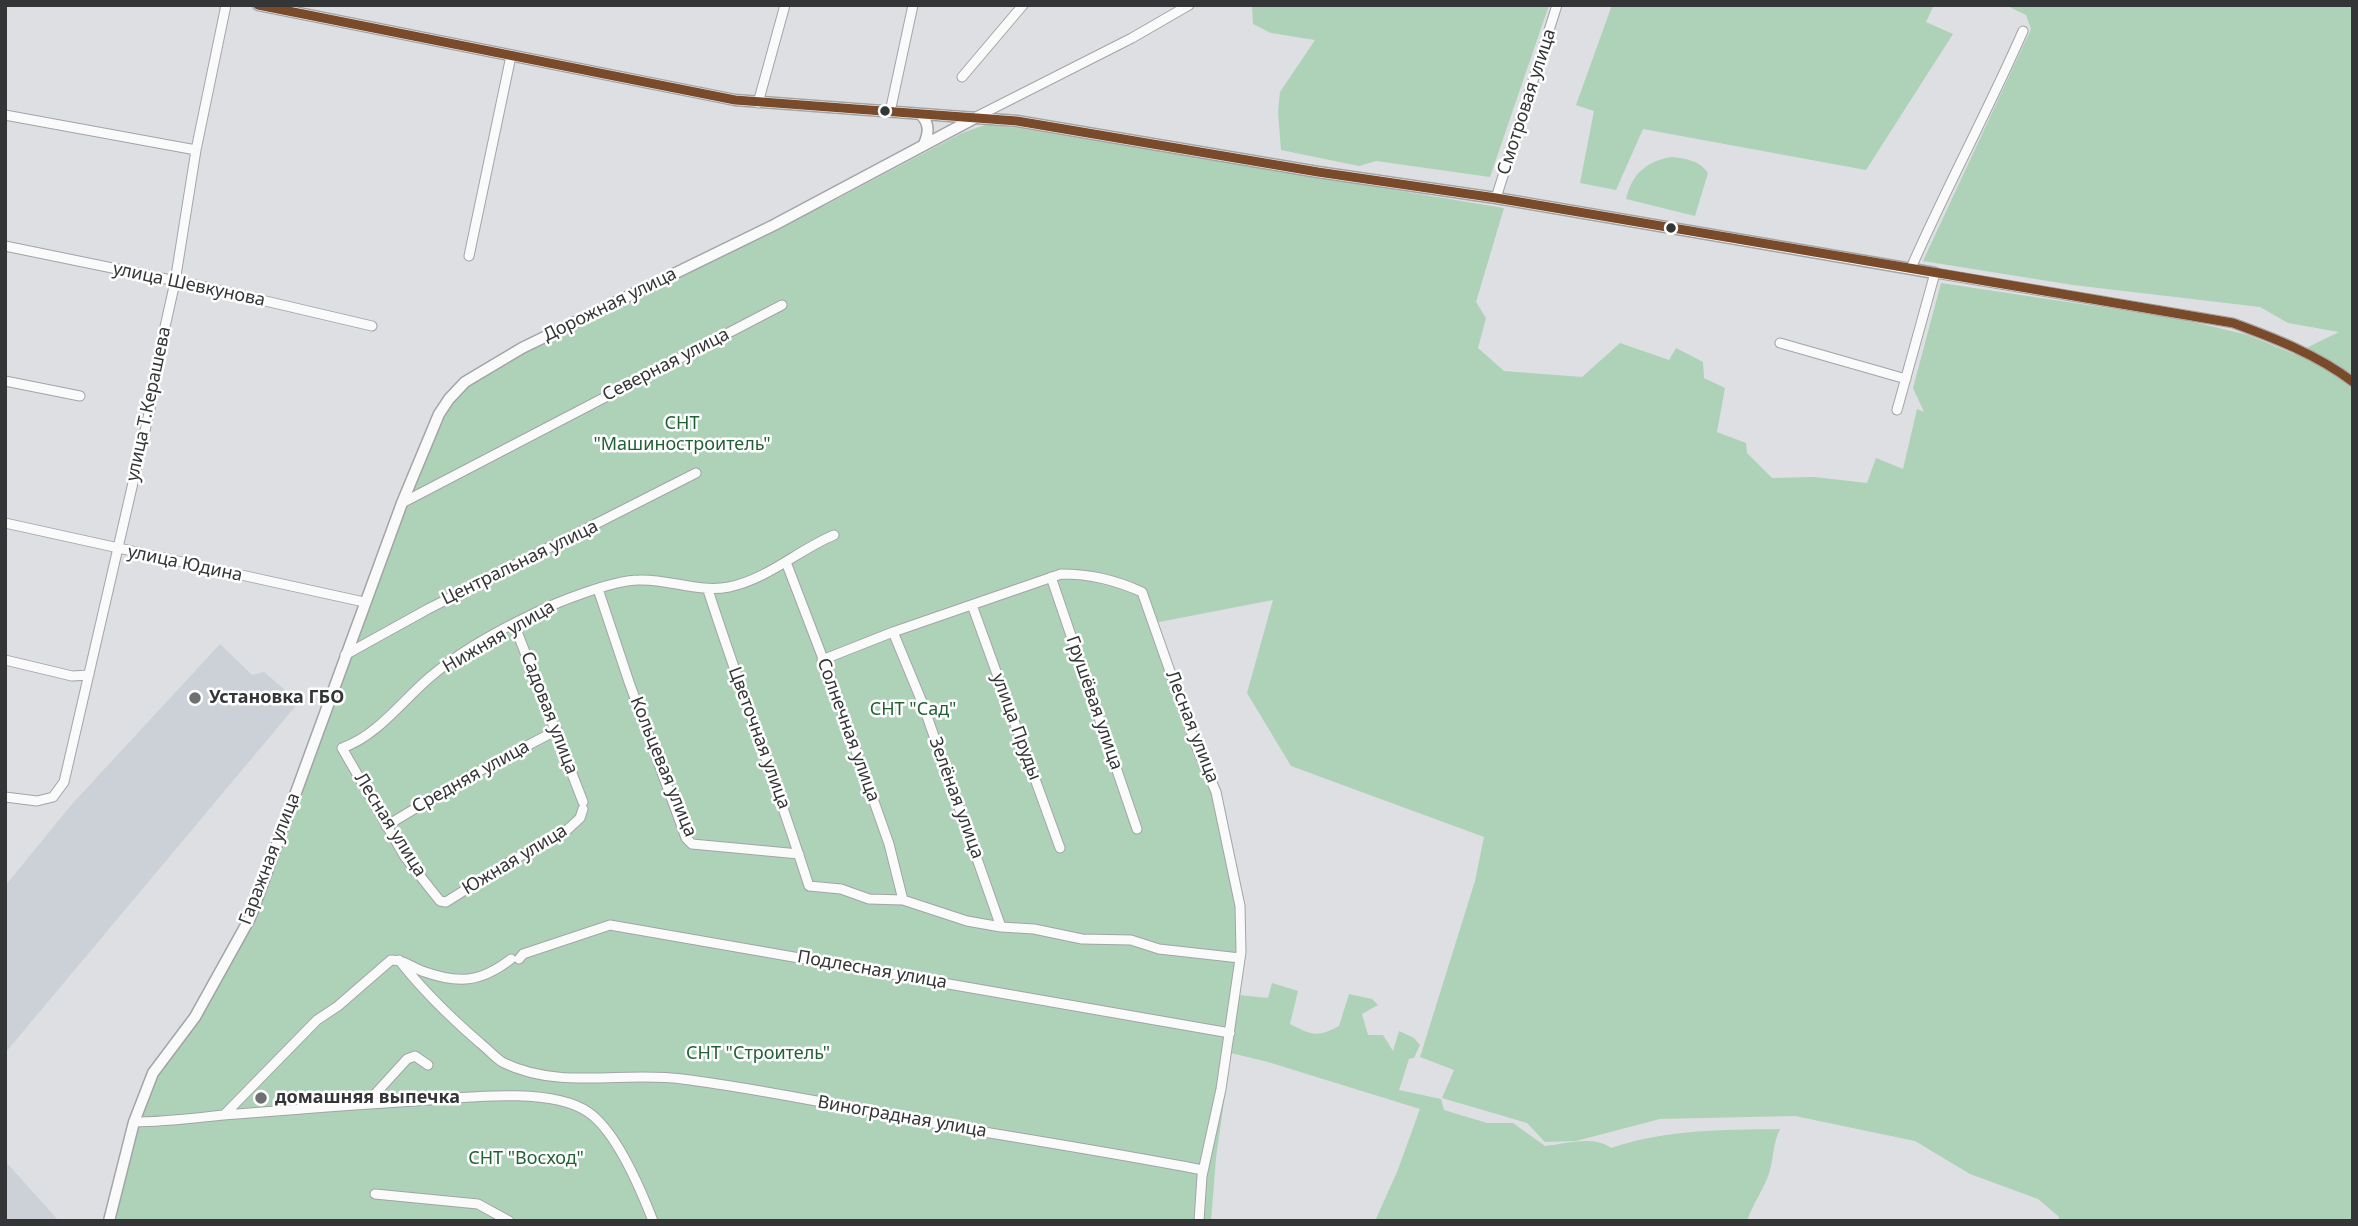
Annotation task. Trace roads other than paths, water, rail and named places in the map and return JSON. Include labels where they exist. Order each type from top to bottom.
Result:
[{"type":"street","name":"улица Т.Керашева","points":[[5,797],[37,801],[53,797],[64,782],[150,409],[175,282],[196,150],[226,5]]},
{"type":"street","points":[[258,5],[758,103],[1017,121],[1318,172],[1496,198],[2233,323],[2273,337],[2339,371],[2353,382]]},
{"type":"street","points":[[758,103],[785,5]]},
{"type":"street","points":[[890,112],[913,5]]},
{"type":"street","points":[[962,77],[1023,5]]},
{"type":"street","points":[[973,119],[1132,38],[1189,5]]},
{"type":"street","name":"Смотровая улица","points":[[1496,198],[1557,5]]},
{"type":"street","points":[[1911,268],[1944,193],[1993,99],[2023,31]]},
{"type":"street","points":[[470,256],[511,56]]},
{"type":"street","points":[[920,114],[928,127],[929,135],[924,144]]},
{"type":"street","points":[[5,115],[196,150]]},
{"type":"street","name":"Дорожная улица","points":[[364,602],[439,414],[449,398],[465,382],[522,348],[774,225],[973,119]]},
{"type":"street","name":"улица Шевкунова","points":[[5,247],[372,326]]},
{"type":"street","points":[[1898,410],[1935,273]]},
{"type":"street","name":"Северная улица","points":[[402,503],[782,305]]},
{"type":"street","points":[[1780,343],[1906,379]]},
{"type":"street","points":[[5,381],[80,396]]},
{"type":"street","name":"Центральная улица","points":[[345,655],[696,473]]},
{"type":"street","name":"улица Юдина","points":[[5,523],[364,602]]},
{"type":"street","name":"Нижняя улица","points":[[342,748],[354,744],[372,731],[457,656],[559,602],[638,579],[677,583],[708,590],[751,580],[834,535]]},
{"type":"street","name":"Солнечная улица","points":[[786,562],[889,844],[903,900]]},
{"type":"street","name":"Лесная улица","points":[[1051,577],[1061,574],[1085,574],[1116,580],[1142,592],[1197,748],[1216,792],[1240,906],[1240,958]]},
{"type":"street","points":[[822,660],[1051,577]]},
{"type":"street","name":"Грушёвая улица","points":[[1051,577],[1137,829]]},
{"type":"street","name":"Кольцевая улица","points":[[598,589],[629,682],[687,838],[692,844],[799,854]]},
{"type":"street","name":"Цветочная улица","points":[[708,590],[809,886],[842,889],[869,899],[903,900]]},
{"type":"street","name":"Гаражная улица","points":[[109,1221],[134,1122],[153,1073],[195,1017],[250,918],[364,602]]},
{"type":"street","name":"улица Пруды","points":[[972,605],[1060,848]]},
{"type":"street","name":"Садовая улица","points":[[514,624],[557,730],[583,805]]},
{"type":"street","name":"Зелёная улица","points":[[894,632],[922,702],[1001,927]]},
{"type":"street","points":[[5,660],[72,676],[89,675]]},
{"type":"street","name":"Средняя улица","points":[[386,826],[466,778],[557,730]]},
{"type":"street","name":"Лесная улица","points":[[342,748],[405,857],[440,901]]},
{"type":"street","name":"Южная улица","points":[[440,901],[446,902],[511,861],[566,831],[580,818],[583,805]]},
{"type":"street","points":[[903,900],[967,921],[1001,927],[1034,929],[1082,939],[1131,940],[1159,949],[1240,958],[1221,1089],[1203,1170],[1199,1221]]},
{"type":"street","name":"Подлесная улица","points":[[399,960],[440,977],[463,980],[482,978],[523,954],[610,925],[1230,1032]]},
{"type":"street","points":[[224,1115],[317,1020],[338,1006],[390,960],[399,960]]},
{"type":"street","name":"Виноградная улица","points":[[399,960],[423,991],[503,1062],[534,1073],[601,1080],[647,1075],[684,1079],[1203,1170]]},
{"type":"street","points":[[366,1104],[407,1059],[415,1056],[428,1065]]},
{"type":"street","points":[[134,1122],[366,1104],[528,1096],[561,1102],[587,1112],[606,1132],[620,1152],[653,1221]]},
{"type":"street","points":[[374,1194],[478,1204],[509,1221]]},
{"type":"place","name":"Установка ГБО","points":[[195,698]]},
{"type":"place","name":"домашняя выпечка","points":[[261,1098]]},
{"type":"park label","name":"СНТ \"Машиностроитель\"","points":[[682,434]]},
{"type":"park label","name":"СНТ \"Сад\"","points":[[913,710]]},
{"type":"park label","name":"СНТ \"Строитель\"","points":[[758,1054]]},
{"type":"park label","name":"СНТ \"Восход\"","points":[[526,1159]]}]
